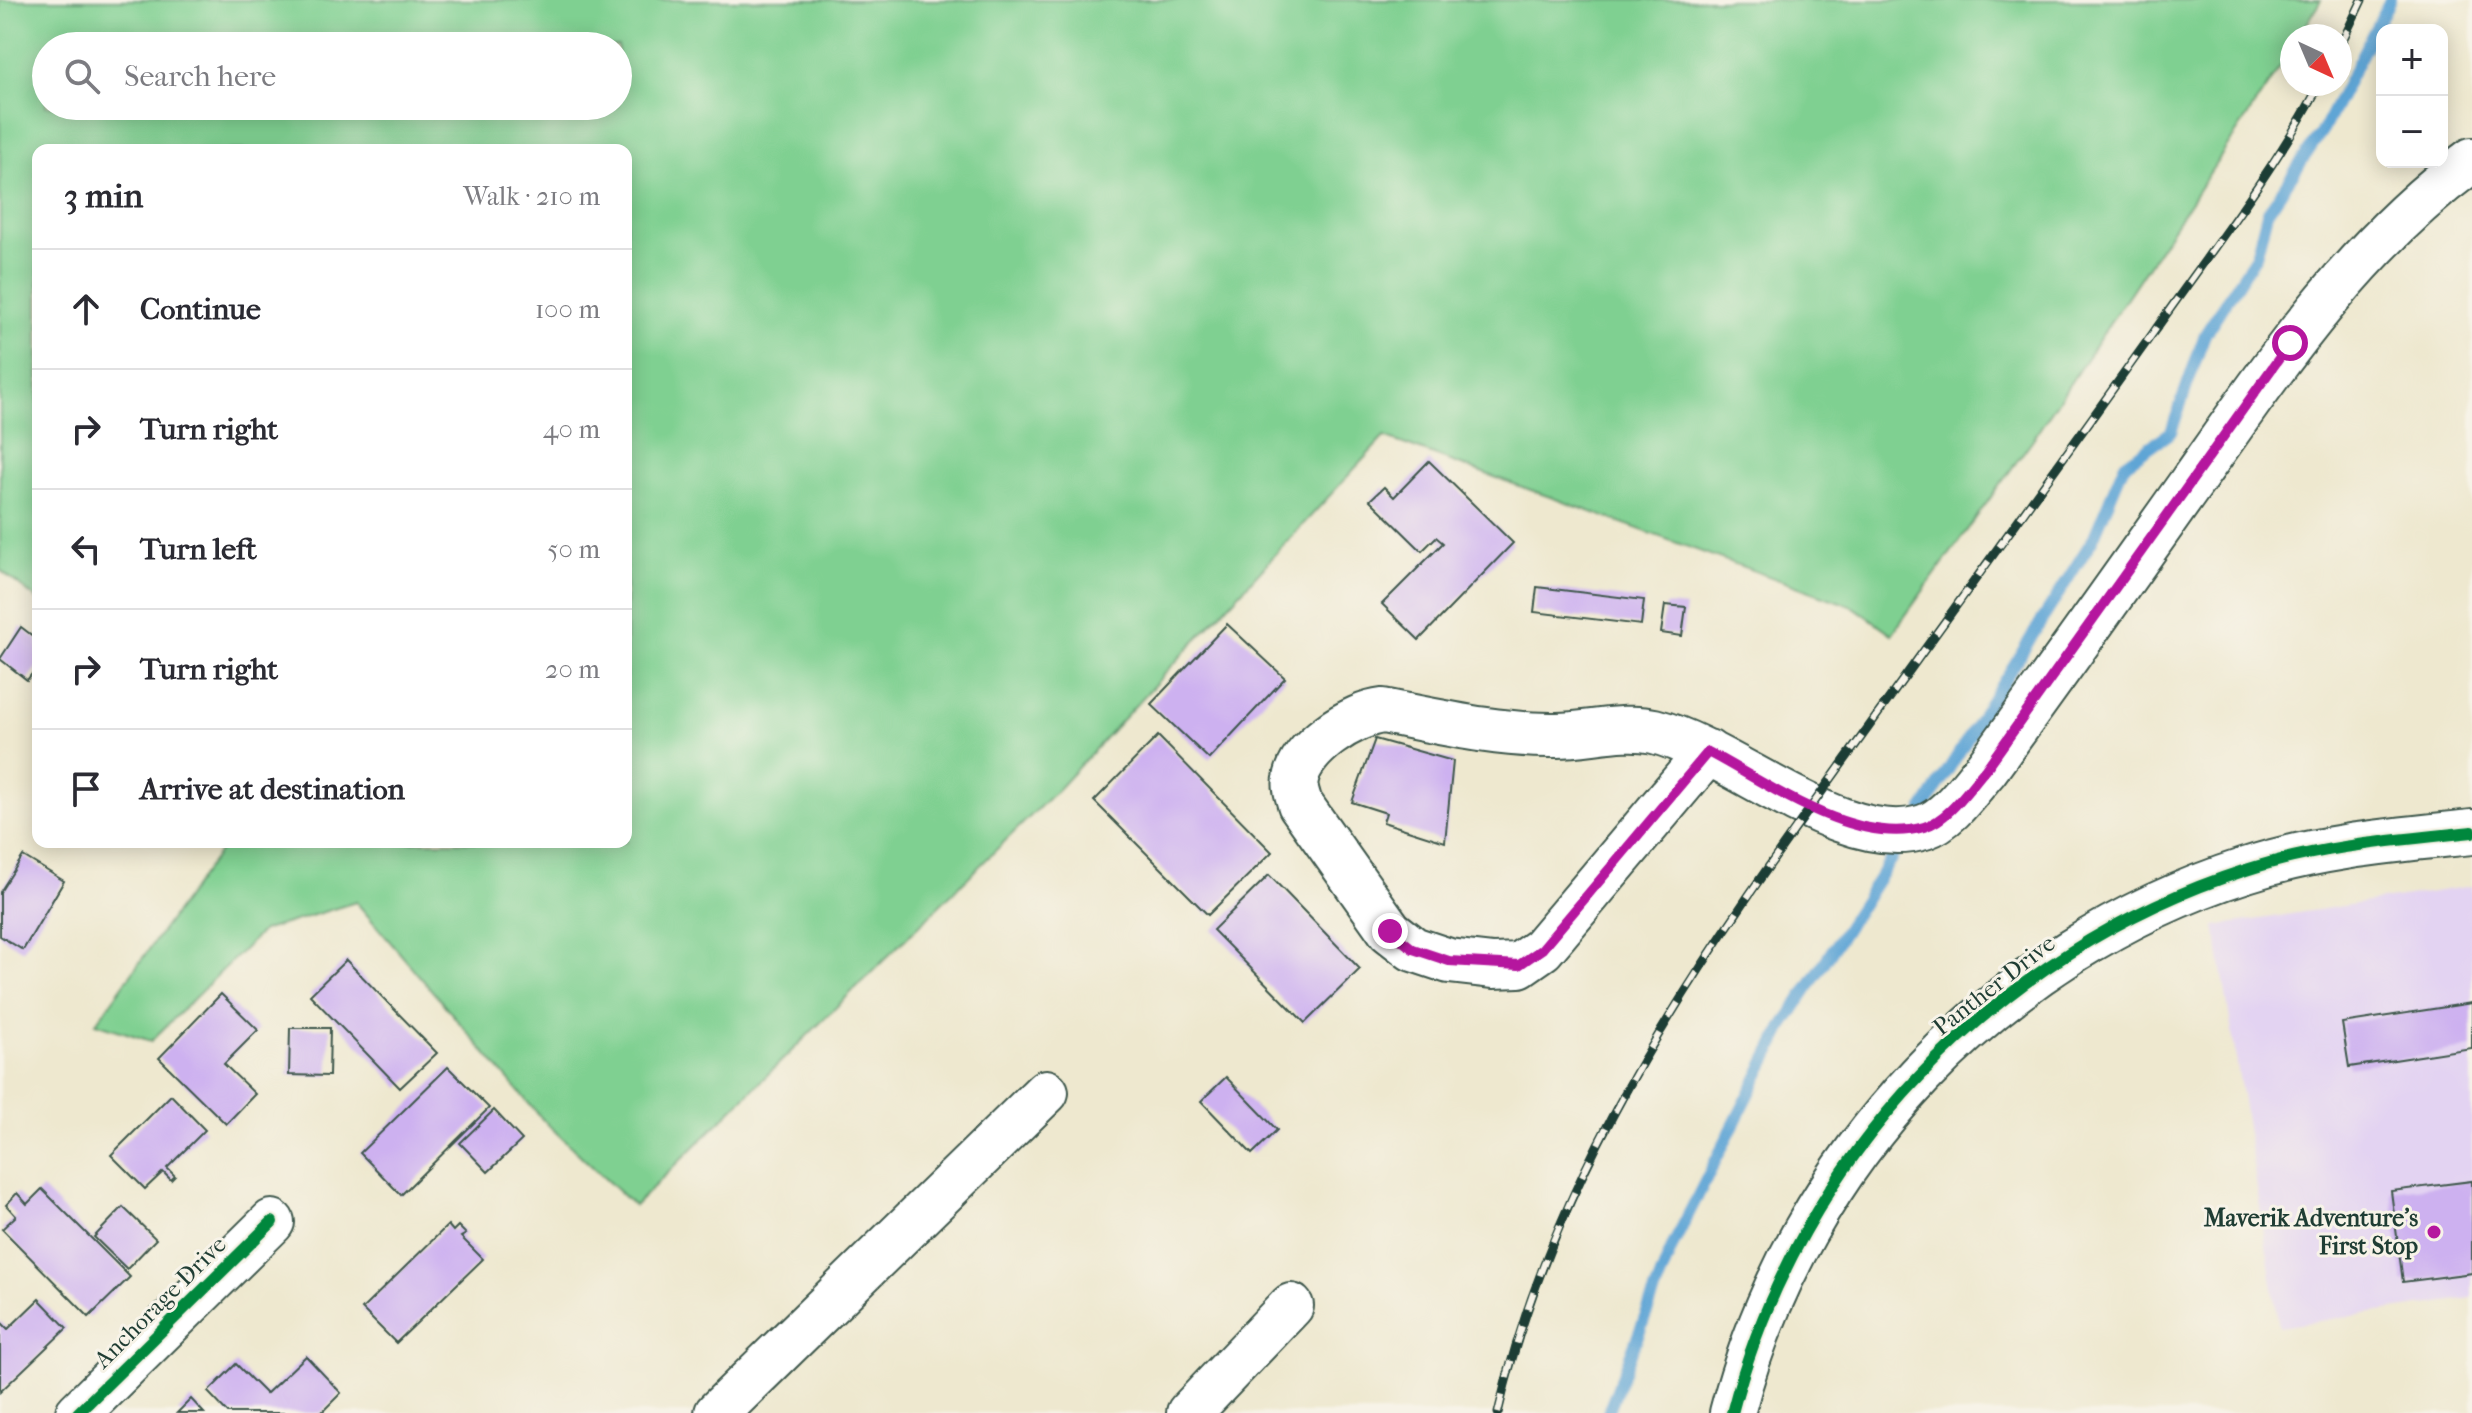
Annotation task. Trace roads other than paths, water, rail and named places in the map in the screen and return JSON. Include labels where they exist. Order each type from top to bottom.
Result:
[{"type":"street","points":[[1708,752],[1542,949],[1519,965],[1449,961],[1413,949],[1390,931],[1300,804],[1295,783],[1300,765],[1324,740],[1365,713],[1383,711],[1494,731],[1556,735],[1653,731],[1708,752],[1838,822],[1890,829],[1925,827],[1949,810],[1986,769],[2290,343],[2386,235],[2439,184],[2472,160]]},
{"type":"street","name":"Panther Drive","points":[[1732,1413],[1775,1292],[1813,1218],[1877,1124],[1913,1080],[1975,1021],[2035,974],[2107,929],[2192,889],[2275,862],[2362,844],[2472,832]]},
{"type":"street","points":[[717,1413],[1046,1092]]},
{"type":"street","name":"Anchorage Drive","points":[[78,1413],[272,1222]]},
{"type":"street","points":[[1189,1413],[1291,1306]]},
{"type":"waterway","points":[[1923,810],[2093,539],[2124,465],[2171,432],[2205,334],[2256,256],[2267,213],[2324,128],[2390,0]]},
{"type":"waterway","points":[[1608,1413],[1673,1245],[1784,1025],[1902,842]]},
{"type":"railway","points":[[2351,24],[2362,0]]},
{"type":"railway","points":[[1498,1413],[1524,1320],[1558,1231],[1598,1144],[1643,1060],[1693,979],[1801,821],[2240,211],[2313,96]]},
{"type":"place","name":"Maverik Adventure's First Stop","points":[[2434,1232]]}]
